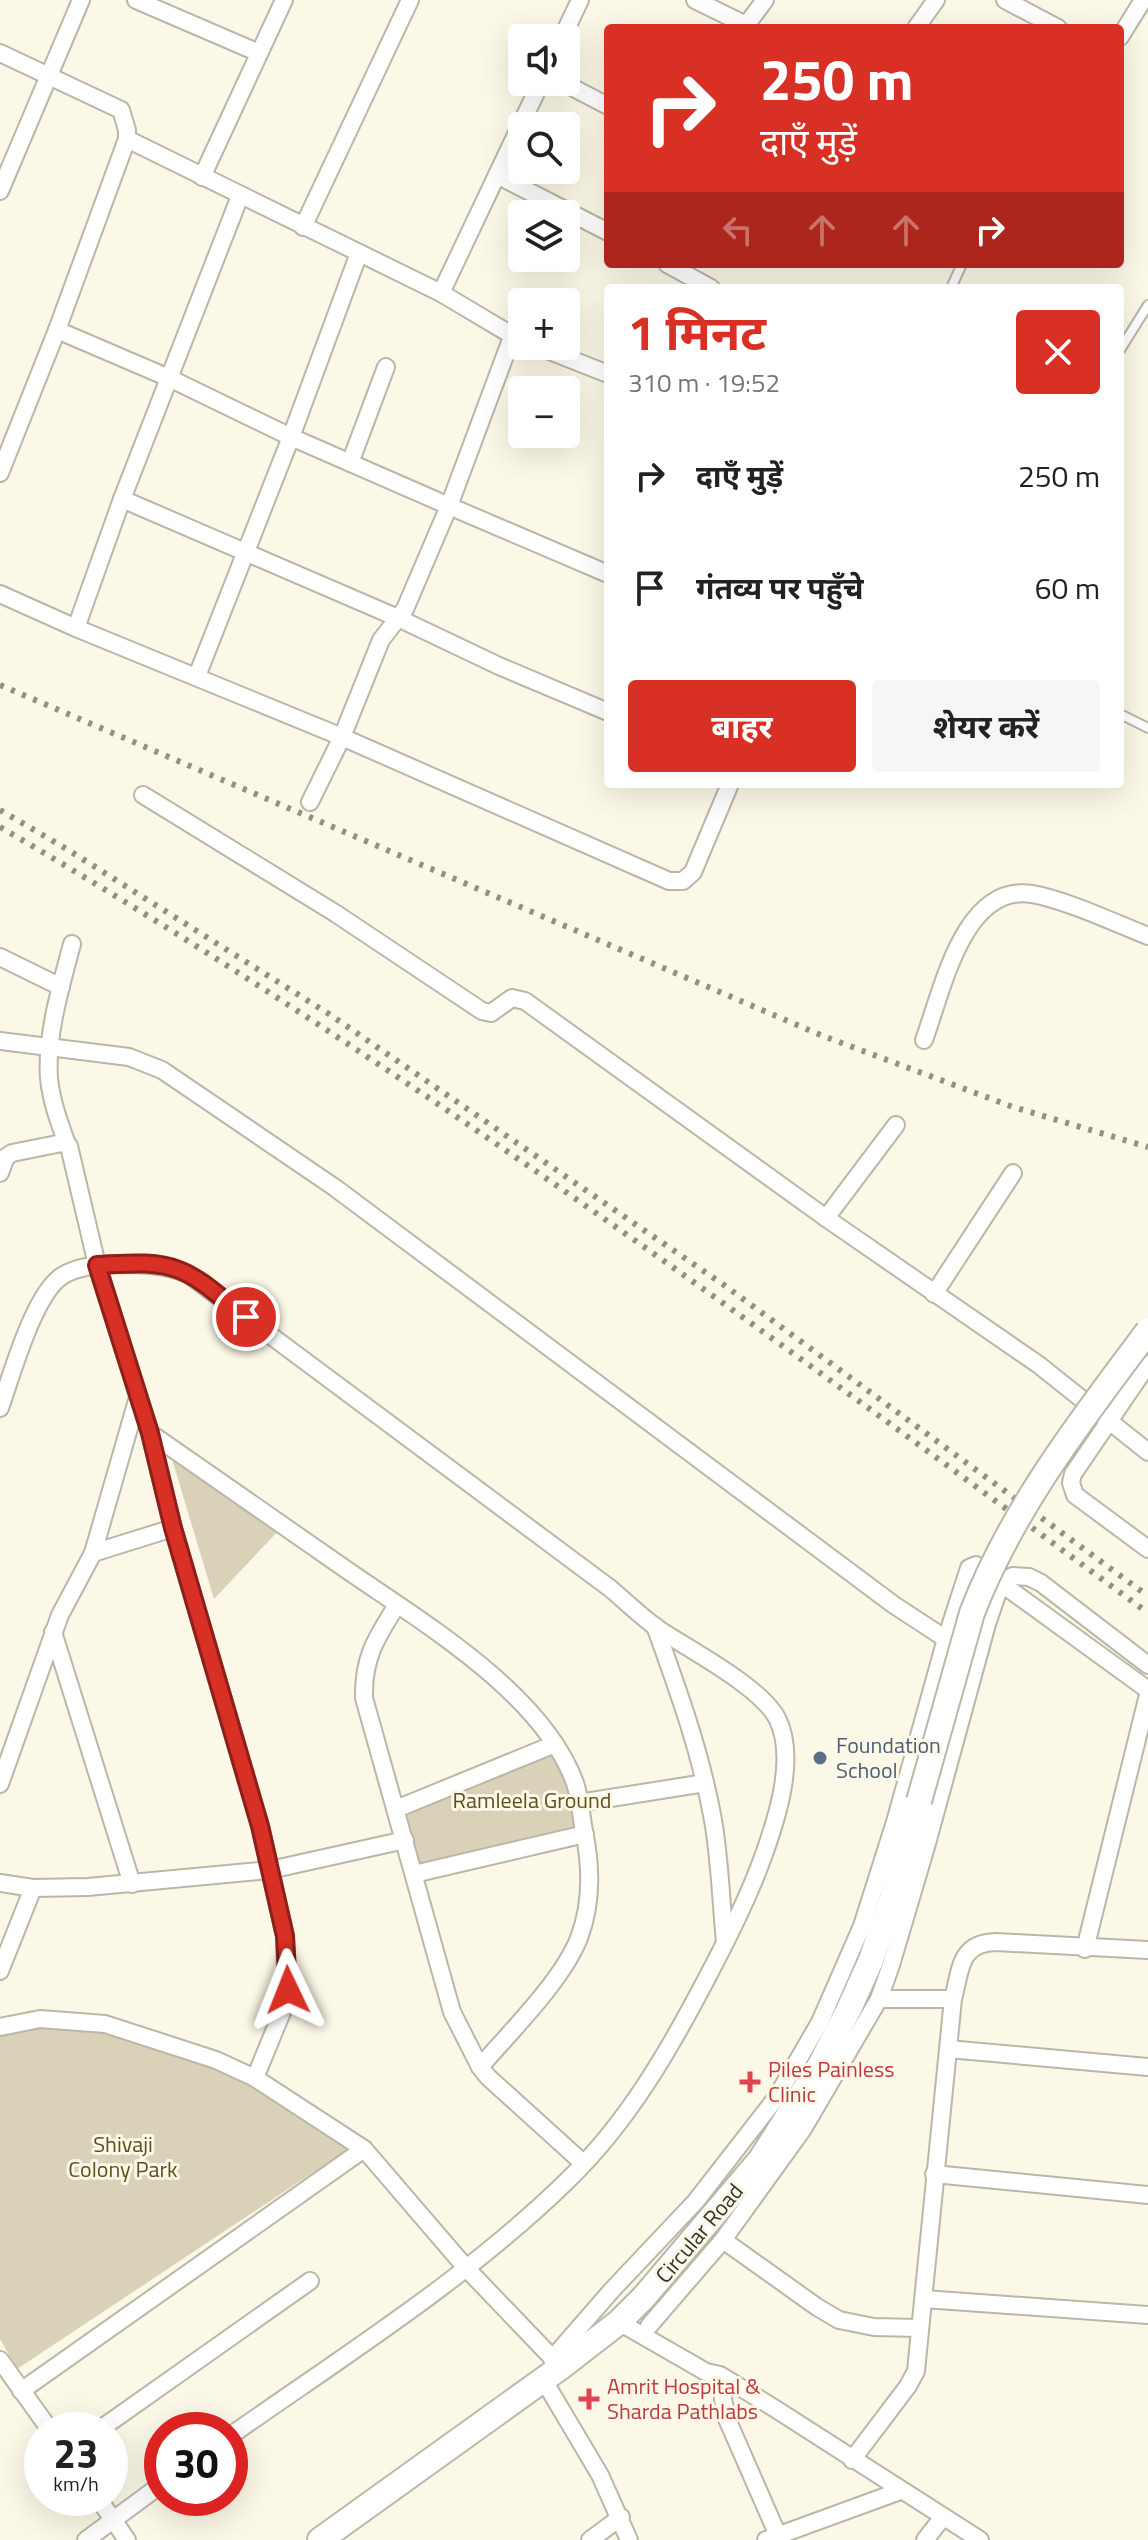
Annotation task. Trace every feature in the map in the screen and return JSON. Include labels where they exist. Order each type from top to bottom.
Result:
[{"type":"main road","name":"Circular Road","points":[[327,2538],[552,2368],[635,2314],[761,2159],[819,2067],[871,1960],[892,1898],[972,1613],[983,1584],[1037,1484],[1148,1331]]},
{"type":"street","points":[[0,191],[81,0]]},
{"type":"street","points":[[136,0],[259,53]]},
{"type":"street","points":[[202,177],[284,0]]},
{"type":"street","points":[[303,227],[410,0]]},
{"type":"street","points":[[569,24],[580,0]]},
{"type":"street","points":[[695,0],[739,24]]},
{"type":"street","points":[[747,24],[765,0]]},
{"type":"street","points":[[919,24],[936,0]]},
{"type":"street","points":[[1005,0],[1050,24]]},
{"type":"street","points":[[1124,31],[1143,0]]},
{"type":"street","points":[[0,53],[121,110],[127,139],[57,330],[0,473]]},
{"type":"street","points":[[580,91],[604,104]]},
{"type":"street","points":[[441,293],[534,96]]},
{"type":"street","points":[[127,139],[441,293],[508,334]]},
{"type":"street","points":[[497,175],[604,230]]},
{"type":"street","points":[[76,628],[122,499],[240,196]]},
{"type":"street","points":[[197,676],[359,253]]},
{"type":"street","points":[[674,268],[704,284]]},
{"type":"street","points":[[57,330],[169,378],[291,437],[604,572]]},
{"type":"street","points":[[310,802],[342,737],[381,640],[405,609],[508,360]]},
{"type":"street","points":[[572,360],[604,372]]},
{"type":"street","points":[[350,463],[386,367]]},
{"type":"street","points":[[122,499],[604,710]]},
{"type":"street","points":[[0,594],[342,737],[651,874],[676,881],[683,881],[693,872],[728,788]]},
{"type":"street","points":[[143,795],[335,913],[482,1011],[491,1013],[512,998],[525,1001],[826,1218],[1039,1365],[1148,1452]]},
{"type":"street","points":[[924,1040],[963,933],[980,913],[1008,896],[1017,893],[1044,897],[1148,936]]},
{"type":"street","points":[[72,944],[50,1046],[51,1092],[97,1265],[150,1433],[173,1528],[260,1826],[285,1936],[288,1990],[284,2011],[255,2078]]},
{"type":"street","points":[[0,957],[61,987]]},
{"type":"street","points":[[0,1041],[143,1061],[192,1090],[334,1187],[894,1605],[946,1639]]},
{"type":"street","points":[[826,1218],[896,1125]]},
{"type":"street","points":[[0,1173],[4,1154],[67,1144]]},
{"type":"street","points":[[934,1294],[1013,1173]]},
{"type":"street","points":[[0,1408],[39,1304],[48,1288],[62,1276],[97,1265],[149,1263],[176,1269],[188,1274],[611,1589],[655,1626],[756,1695],[777,1717],[781,1730],[784,1756],[779,1807],[753,1885],[663,2060],[629,2108],[583,2163],[467,2269],[248,2423]]},
{"type":"street","points":[[1148,1364],[1073,1474],[1071,1489],[1148,1549]]},
{"type":"street","points":[[0,1784],[53,1632],[93,1553],[138,1397]]},
{"type":"street","points":[[150,1433],[397,1605],[515,1695],[555,1744],[575,1784],[585,1834],[590,1879],[579,1939],[554,1979],[480,2067]]},
{"type":"street","points":[[93,1553],[173,1528]]},
{"type":"street","points":[[552,2368],[612,2290],[696,2201],[776,2098],[820,2022],[862,1926],[895,1822],[946,1639],[969,1568],[976,1565],[1148,1693],[1085,1949]]},
{"type":"street","points":[[635,2314],[723,2240],[803,2129],[879,1999],[1001,1583],[1013,1576],[1035,1579],[1148,1665]]},
{"type":"street","points":[[397,1605],[372,1647],[364,1679],[364,1698],[452,2012],[480,2067],[583,2163]]},
{"type":"street","points":[[655,1626],[691,1730],[705,1783],[717,1849],[725,1944]]},
{"type":"street","points":[[53,1632],[132,1884]]},
{"type":"street","points":[[396,1809],[555,1744]]},
{"type":"street","points":[[579,1803],[705,1783]]},
{"type":"street","points":[[414,1874],[585,1834]]},
{"type":"street","points":[[0,1883],[33,1888],[132,1884],[270,1870],[405,1840]]},
{"type":"street","points":[[0,1971],[33,1888]]},
{"type":"street","points":[[852,2460],[913,2378],[918,2356],[953,1999],[966,1952],[978,1944],[996,1942],[1148,1950]]},
{"type":"street","points":[[879,1999],[953,1999]]},
{"type":"street","points":[[0,2027],[40,2019],[105,2024],[216,2060],[255,2078],[364,2149],[552,2368],[629,2540]]},
{"type":"street","points":[[948,2049],[1148,2067]]},
{"type":"street","points":[[21,2391],[364,2149]]},
{"type":"street","points":[[934,2174],[1148,2195]]},
{"type":"street","points":[[723,2240],[839,2320],[874,2327],[920,2328]]},
{"type":"street","points":[[124,2412],[310,2281]]},
{"type":"street","points":[[924,2299],[1148,2315]]},
{"type":"street","points":[[635,2314],[706,2372],[722,2376]]},
{"type":"street","points":[[635,2314],[712,2364],[722,2376],[980,2540]]},
{"type":"street","points":[[1,2366],[37,2412]]},
{"type":"street","points":[[722,2376],[727,2419],[775,2539],[900,2491]]},
{"type":"street","points":[[86,2540],[144,2497]]},
{"type":"street","points":[[110,2516],[127,2540]]},
{"type":"street","points":[[590,2540],[621,2517]]},
{"type":"street","points":[[925,2540],[943,2517]]},
{"type":"lane","points":[[1124,344],[1148,305]]},
{"type":"lane","points":[[1124,716],[1148,728]]},
{"type":"green space","points":[[169,1449],[280,1529],[214,1599]]},
{"type":"green space","name":"Ramleela Ground","points":[[554,1748],[571,1785],[579,1829],[417,1868],[401,1811]]},
{"type":"green space","name":"Shivaji Colony Park","points":[[105,2024],[245,2075],[365,2138],[17,2369],[0,2339],[0,2027]]},
{"type":"railway","points":[[0,685],[823,1036],[1013,1107],[1148,1147]]},
{"type":"railway","points":[[0,810],[329,1014],[724,1285],[1148,1596]]},
{"type":"railway","points":[[0,827],[149,917],[441,1106],[727,1306],[1148,1613]]},
{"type":"place","name":"Foundation School","points":[[820,1758]]},
{"type":"place","name":"Piles Painless Clinic","points":[[750,2082]]},
{"type":"place","name":"Amrit Hospital & Sharda Pathlabs","points":[[589,2399]]},
{"type":"route","points":[[246,1317],[188,1274],[176,1269],[149,1263],[97,1265],[150,1433],[173,1528],[260,1826],[285,1936],[288,1990]]}]
